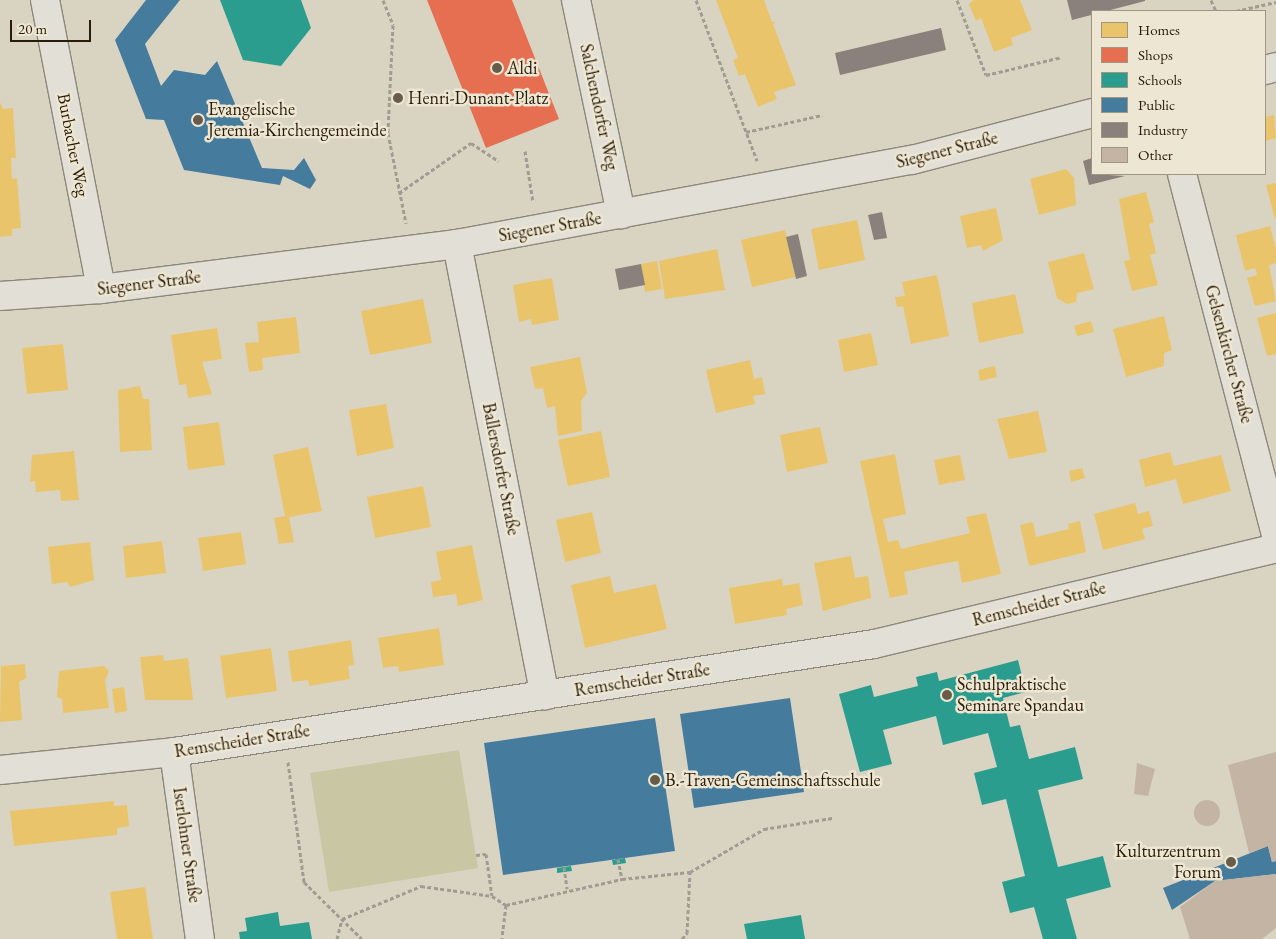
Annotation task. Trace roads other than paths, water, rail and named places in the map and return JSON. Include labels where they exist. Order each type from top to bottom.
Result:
[{"type":"street","name":"Burbacher Weg","points":[[45,0],[101,289]]},
{"type":"street","name":"Salchendorfer Weg","points":[[576,0],[621,214]]},
{"type":"street","name":"Siegener Straße","points":[[0,296],[101,289],[457,244],[912,160],[1091,113]]},
{"type":"street","name":"Gelsenkircher Straße","points":[[1182,175],[1276,535]]},
{"type":"street","name":"Ballersdorfer Straße","points":[[457,244],[546,695]]},
{"type":"street","name":"Remscheider Straße","points":[[0,770],[174,752],[874,644],[1276,548]]},
{"type":"street","name":"Iserlohner Straße","points":[[174,752],[200,939]]},
{"type":"place","name":"Aldi","points":[[497,68]]},
{"type":"place","name":"Henri-Dunant-Platz","points":[[398,98]]},
{"type":"place","name":"Evangelische Jeremia-Kirchengemeinde","points":[[198,120]]},
{"type":"place","name":"Schulpraktische Seminare Spandau","points":[[947,695]]},
{"type":"place","name":"B.-Traven-Gemeinschaftsschule","points":[[655,780]]},
{"type":"place","name":"Kulturzentrum Forum","points":[[1231,862]]}]
